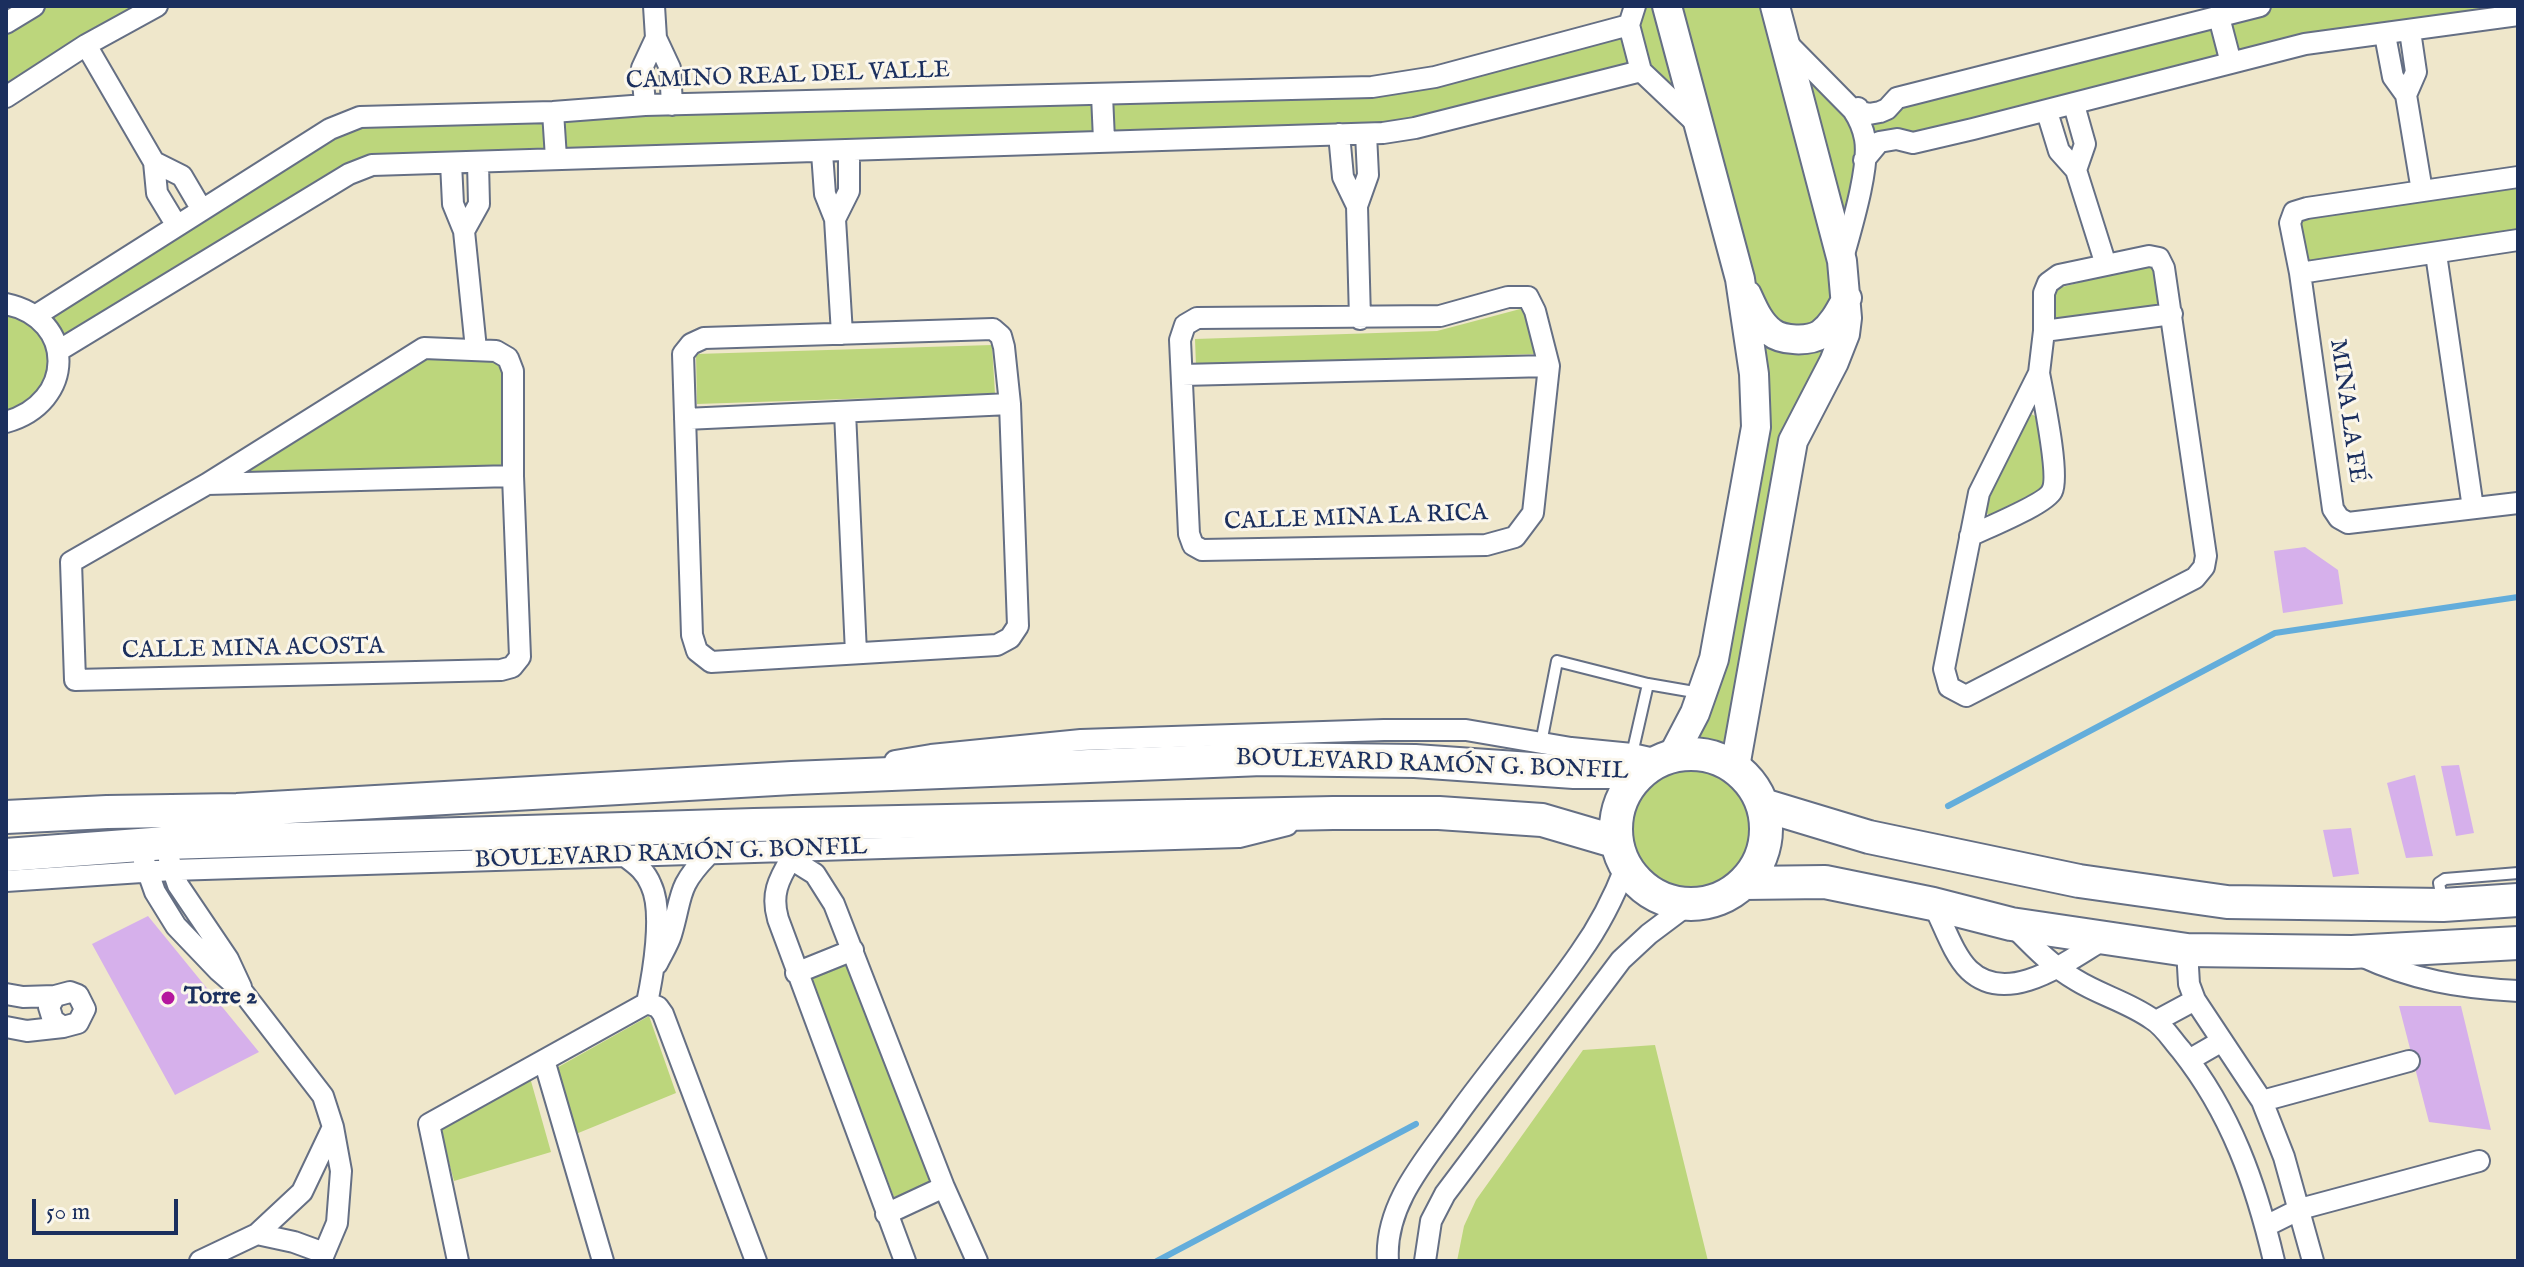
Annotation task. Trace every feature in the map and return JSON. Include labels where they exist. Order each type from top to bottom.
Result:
[{"type":"main road","points":[[1651,760],[1688,753],[1713,756],[1735,767],[1752,783],[1763,805],[1767,829],[1763,853],[1744,883],[1735,891],[1713,901],[1689,904],[1664,899],[1642,886],[1622,854],[1617,816],[1625,792],[1651,760],[1695,713],[1714,659],[1756,427],[1754,374],[1740,279],[1667,6]]},
{"type":"main road","points":[[1735,767],[1793,441],[1840,348],[1847,318],[1842,261],[1775,6]]},
{"type":"main road","points":[[1740,279],[1756,315],[1773,334],[1800,340],[1819,336],[1835,319],[1847,297]]},
{"type":"main road","name":"BOULEVARD RAMÓN G. BONFIL","points":[[6,855],[156,843],[792,778],[1262,759],[1415,761],[1574,772],[1651,760]]},
{"type":"main road","points":[[1763,805],[1869,837],[2079,881],[2227,902],[2443,905],[2518,900]]},
{"type":"main road","name":"BOULEVARD RAMÓN G. BONFIL","points":[[6,817],[156,843],[754,825],[1439,813],[1542,820],[1622,854]]},
{"type":"main road","points":[[1744,883],[1825,882],[2011,924],[2187,950],[2352,952],[2518,943]]},
{"type":"street","points":[[6,23],[34,6]]},
{"type":"street","points":[[6,97],[86,45],[157,6]]},
{"type":"street","points":[[654,6],[656,38],[670,68],[672,105]]},
{"type":"street","points":[[1853,110],[2260,6]]},
{"type":"street","points":[[1864,160],[1880,151],[2047,112],[2305,44],[2518,15]]},
{"type":"street","points":[[2219,17],[2231,63]]},
{"type":"street","name":"CAMINO REAL DEL VALLE","points":[[35,316],[330,129],[360,117],[553,112],[645,105],[1372,87],[1435,77],[1593,36],[1628,20],[1637,72]]},
{"type":"street","points":[[2406,95],[2416,72],[2410,31]]},
{"type":"street","points":[[2385,35],[2393,77],[2406,95],[2422,191]]},
{"type":"street","points":[[645,105],[642,68],[656,38]]},
{"type":"street","points":[[1784,40],[1853,110],[1866,141],[1842,261]]},
{"type":"street","points":[[86,45],[154,162],[157,193],[177,226]]},
{"type":"street","points":[[58,351],[349,174],[372,165],[1366,134],[1415,128],[1637,72],[1698,125]]},
{"type":"street","points":[[1102,95],[1104,140]]},
{"type":"street","points":[[2074,105],[2085,144],[2076,170]]},
{"type":"street","points":[[553,112],[556,158]]},
{"type":"street","points":[[2047,112],[2059,151],[2076,170],[2106,265]]},
{"type":"street","points":[[1339,134],[1343,177],[1357,206]]},
{"type":"street","points":[[1360,319],[1357,206],[1368,175],[1366,134]]},
{"type":"street","points":[[835,219],[849,191],[849,152]]},
{"type":"street","points":[[822,153],[825,194],[835,219],[842,334]]},
{"type":"street","points":[[154,162],[182,176],[202,210]]},
{"type":"street","points":[[451,163],[453,204],[464,231],[476,349]]},
{"type":"street","points":[[464,231],[479,204],[478,163]]},
{"type":"street","name":"MINA LA FÉ","points":[[2518,177],[2307,208],[2294,212],[2290,223],[2300,273],[2333,509],[2339,518],[2348,523],[2518,503]]},
{"type":"street","points":[[2300,273],[2518,240]]},
{"type":"street","points":[[2436,254],[2473,508]]},
{"type":"street","points":[[1970,536],[2043,500],[2053,491],[2055,471],[2039,373],[2044,293],[2048,283],[2059,275],[2149,256],[2159,258],[2164,268],[2206,556],[2204,567],[2195,578],[1966,696],[1949,687],[1944,669],[1970,536],[1979,493],[2039,373]]},
{"type":"street","name":"CALLE MINA LA RICA","points":[[1508,297],[1528,297],[1535,311],[1549,366],[1533,513],[1515,537],[1486,545],[1202,550],[1193,545],[1189,534],[1180,340],[1185,325],[1197,318],[1440,316],[1508,297]]},
{"type":"street","points":[[6,304],[35,316],[47,328],[58,351],[56,378],[50,394],[31,413],[6,422]]},
{"type":"street","points":[[2044,331],[2172,314]]},
{"type":"street","points":[[993,329],[1001,336],[1004,347],[1010,404],[1018,626],[1010,638],[997,645],[711,662],[697,651],[692,635],[683,354],[691,344],[704,338],[993,329]]},
{"type":"street","name":"CALLE MINA ACOSTA","points":[[424,348],[496,351],[508,358],[513,371],[513,476],[520,657],[512,667],[501,670],[75,680],[71,562],[207,484],[424,348]]},
{"type":"street","points":[[1182,375],[1549,366]]},
{"type":"street","points":[[685,419],[1010,404]]},
{"type":"street","points":[[845,412],[856,653]]},
{"type":"street","name":"CALLE MINA ACOSTA","points":[[207,484],[513,476]]},
{"type":"street","name":"BOULEVARD RAMÓN G. BONFIL","points":[[792,778],[931,755],[1081,740],[1384,730],[1466,730],[1651,760]]},
{"type":"street","name":"BOULEVARD RAMÓN G. BONFIL","points":[[6,881],[156,843],[626,857],[790,855],[1239,837],[1333,813]]},
{"type":"street","points":[[156,843],[195,911],[228,959],[242,991]]},
{"type":"street","points":[[156,843],[155,892],[176,926],[242,991],[315,1083],[333,1127],[341,1171],[337,1223],[323,1257],[294,1242],[257,1234]]},
{"type":"street","points":[[1388,1261],[1387,1249],[1396,1212],[1411,1179],[1492,1067],[1580,954],[1610,907],[1622,854]]},
{"type":"street","points":[[654,969],[671,937],[676,908],[686,881],[708,855]]},
{"type":"street","points":[[905,1261],[774,907],[777,883],[790,855],[808,868],[826,888],[944,1187],[977,1261]]},
{"type":"street","points":[[626,857],[645,874],[655,898],[654,969],[647,1003]]},
{"type":"street","points":[[1425,1261],[1431,1221],[1445,1194],[1621,960],[1689,904]]},
{"type":"street","points":[[1933,904],[1968,969],[1980,978],[1999,984],[2019,983],[2057,967],[2106,938]]},
{"type":"street","points":[[176,926],[195,911]]},
{"type":"street","points":[[2011,924],[2057,967],[2077,981],[2156,1021],[2189,1060],[2228,1122],[2246,1162],[2274,1261]]},
{"type":"street","points":[[796,973],[853,950]]},
{"type":"street","points":[[2187,950],[2189,984],[2195,1000],[2262,1101],[2300,1209],[2313,1261]]},
{"type":"street","points":[[2352,952],[2393,971],[2432,982],[2518,991]]},
{"type":"street","points":[[6,994],[55,996],[62,992],[78,995],[85,1009],[78,1023],[63,1027],[27,1031],[6,1027]]},
{"type":"street","points":[[55,996],[49,1007],[50,1014],[63,1027]]},
{"type":"street","points":[[2156,1021],[2195,1000]]},
{"type":"street","points":[[458,1261],[429,1124],[647,1003],[658,1007],[663,1014],[756,1261]]},
{"type":"street","points":[[2189,1060],[2222,1041]]},
{"type":"street","points":[[544,1060],[603,1261]]},
{"type":"street","points":[[2262,1101],[2409,1061]]},
{"type":"street","points":[[200,1261],[257,1234],[302,1192],[333,1127]]},
{"type":"street","points":[[2266,1226],[2300,1209],[2479,1161]]},
{"type":"street","points":[[886,1214],[944,1187]]},
{"type":"lane","points":[[1541,743],[1557,661],[1648,684],[1702,693]]},
{"type":"lane","points":[[1648,684],[1651,760]]},
{"type":"lane","points":[[2443,905],[2439,883],[2445,879],[2518,873]]},
{"type":"green space","points":[[34,6],[157,6],[6,97],[6,23]]},
{"type":"green space","points":[[1635,6],[1775,6],[1784,40],[1853,109],[2260,6],[2518,6],[2305,44],[1891,148],[1864,160],[1843,296],[1793,441],[1735,767],[1752,783],[1763,805],[1767,829],[1763,853],[1752,874],[1735,891],[1713,901],[1689,904],[1664,899],[1642,886],[1626,866],[1617,842],[1617,816],[1631,783],[1695,713],[1756,427],[1698,125],[1641,71],[1415,128],[372,165],[58,350],[56,378],[6,422],[6,304],[36,316],[360,117],[1372,87],[1609,31]]},
{"type":"green space","points":[[2518,188],[2518,233],[2304,264],[2299,218]]},
{"type":"green space","points":[[2154,263],[2164,311],[2048,326],[2051,290]]},
{"type":"green space","points":[[1524,308],[1534,354],[1196,366],[1195,339],[1437,331]]},
{"type":"green space","points":[[992,345],[995,394],[697,404],[696,354]]},
{"type":"green space","points":[[424,348],[508,358],[513,476],[207,484]]},
{"type":"green space","points":[[2031,414],[2037,417],[2049,490],[1995,519],[1982,510]]},
{"type":"green space","points":[[845,958],[931,1183],[894,1197],[807,973]]},
{"type":"green space","points":[[649,1016],[676,1093],[571,1136],[553,1070]]},
{"type":"green space","points":[[1655,1045],[1708,1261],[1457,1261],[1464,1226],[1476,1200],[1583,1050]]},
{"type":"green space","points":[[529,1074],[551,1152],[454,1181],[439,1125]]},
{"type":"building","points":[[2305,547],[2338,570],[2343,604],[2283,613],[2274,551]]},
{"type":"building","points":[[2459,765],[2474,833],[2456,836],[2441,766]]},
{"type":"building","points":[[2415,775],[2433,856],[2406,858],[2387,783]]},
{"type":"building","points":[[2351,828],[2359,874],[2333,877],[2323,830]]},
{"type":"building","name":"Torre 2","points":[[148,916],[259,1052],[175,1095],[92,944]]},
{"type":"building","points":[[2399,1006],[2461,1006],[2491,1130],[2429,1122]]},
{"type":"waterway","points":[[1948,806],[2275,633],[2518,597]]},
{"type":"waterway","points":[[1157,1261],[1416,1124]]},
{"type":"place","name":"Torre 2","points":[[168,998]]}]
